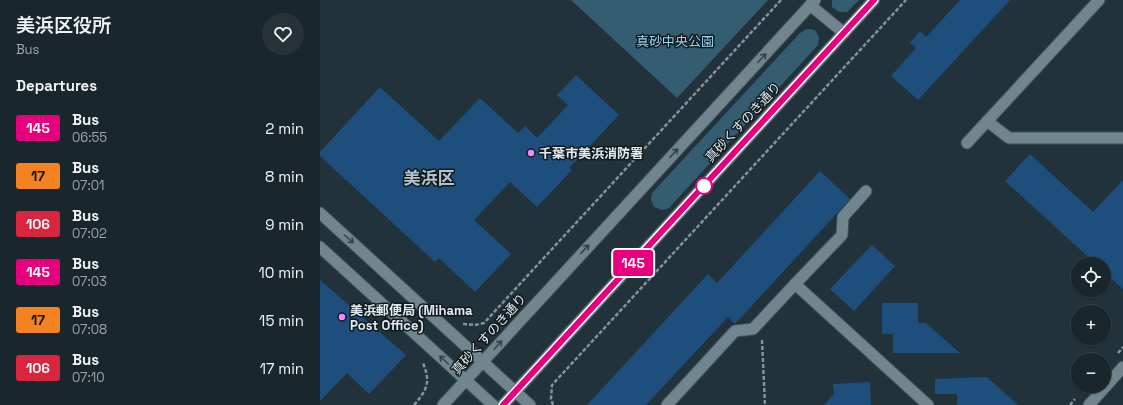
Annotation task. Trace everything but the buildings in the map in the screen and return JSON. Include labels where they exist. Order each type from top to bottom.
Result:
[{"type":"street","name":"真砂くすのき通り","points":[[503,405],[874,0]]},
{"type":"street","points":[[967,143],[1099,0]]},
{"type":"street","name":"真砂くすのき通り","points":[[443,405],[812,2]]},
{"type":"street","points":[[812,2],[844,33]]},
{"type":"street","points":[[987,121],[1009,138],[1123,138]]},
{"type":"street","points":[[667,405],[735,331],[753,330],[842,235],[843,217],[866,191]]},
{"type":"street","points":[[320,213],[530,405]]},
{"type":"street","points":[[320,247],[493,405]]},
{"type":"street","points":[[795,284],[928,405]]},
{"type":"street","points":[[1089,405],[1123,368]]},
{"type":"path","points":[[458,321],[464,324],[475,325],[484,322],[781,0]]},
{"type":"path","points":[[553,405],[551,399],[552,385],[906,0]]},
{"type":"path","points":[[753,330],[762,338],[765,405]]},
{"type":"path","points":[[414,405],[424,393],[427,386],[427,373],[420,358]]},
{"type":"green space","name":"真砂中央公園","points":[[571,0],[768,0],[677,98]]},
{"type":"green space","points":[[832,0],[859,0],[847,12],[839,12],[832,7]]},
{"type":"green space","points":[[807,29],[815,30],[819,37],[818,45],[669,208],[662,210],[654,207],[651,200],[652,193],[800,33]]},
{"type":"bus line","name":"145","points":[[503,405],[874,0]]},
{"type":"place","name":"千葉市美浜消防署","points":[[531,153]]},
{"type":"place","name":"美浜郵便局 (Mihama Post Office)","points":[[342,317]]},
{"type":"district","name":"美浜区","points":[[429,178]]}]
